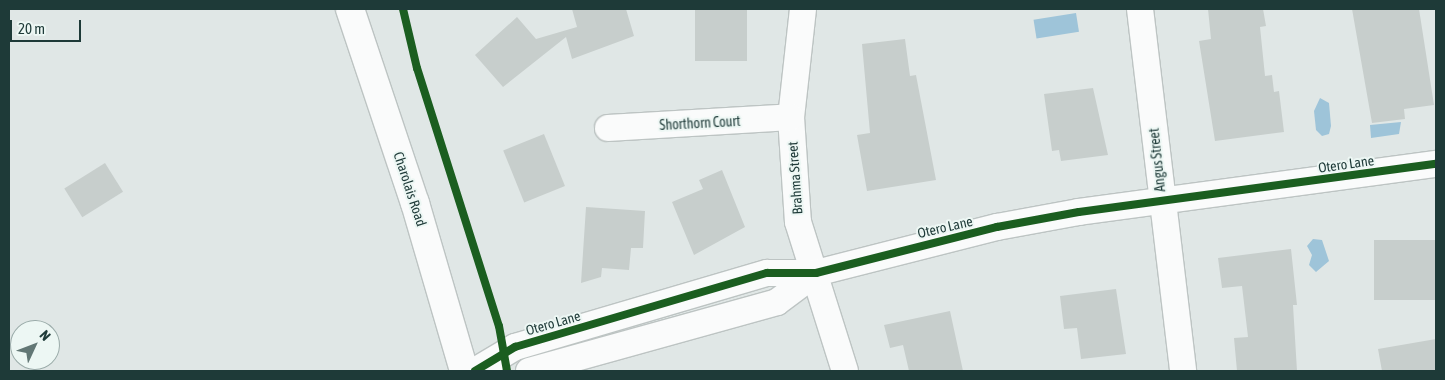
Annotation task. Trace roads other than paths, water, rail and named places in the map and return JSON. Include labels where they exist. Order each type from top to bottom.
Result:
[{"type":"street","name":"Charolais Road","points":[[350,9],[415,203],[464,371]]},
{"type":"street","name":"Brahma Street","points":[[804,9],[791,118],[798,222],[816,273],[844,371]]},
{"type":"street","name":"Angus Street","points":[[1140,9],[1161,201],[1183,371]]},
{"type":"street","name":"Shorthorn Court","points":[[608,128],[791,118]]},
{"type":"street","name":"Otero Lane","points":[[475,371],[515,347],[767,273],[816,273],[997,227],[1161,201],[1436,164]]},
{"type":"street","name":"Otero Lane","points":[[529,371],[776,302],[816,273]]},
{"type":"water","points":[[1076,13],[1079,32],[1037,38],[1034,20]]},
{"type":"water","points":[[1320,98],[1329,103],[1331,126],[1329,134],[1322,136],[1316,130],[1314,111]]},
{"type":"water","points":[[1401,122],[1399,134],[1371,138],[1370,125]]},
{"type":"water","points":[[1313,239],[1322,240],[1329,261],[1316,272],[1309,265],[1312,255],[1307,246]]}]
